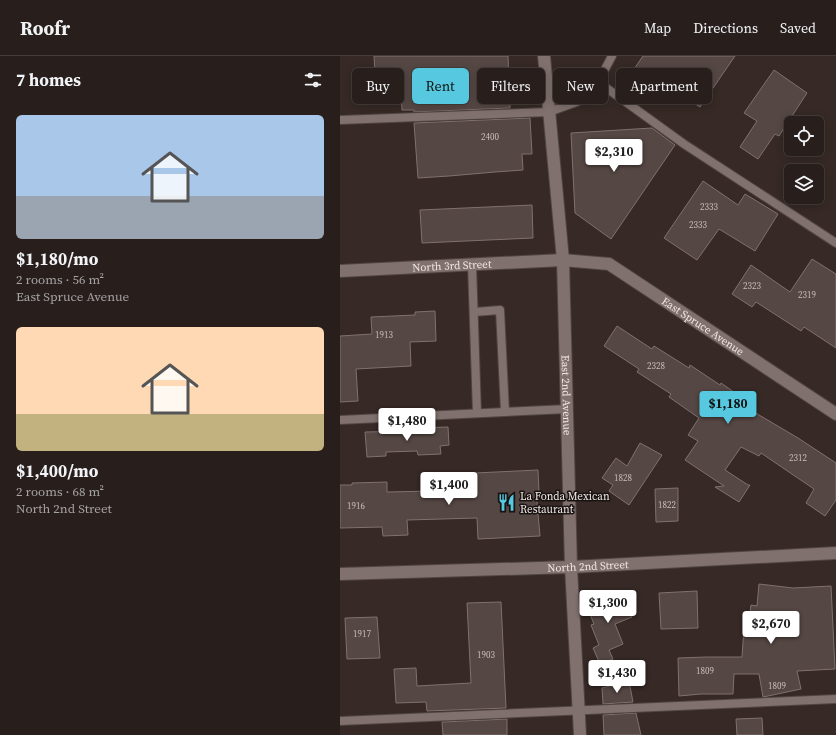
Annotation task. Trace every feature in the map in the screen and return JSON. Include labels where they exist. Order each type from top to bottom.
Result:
[{"type":"street","name":"East 2nd Avenue","points":[[544,56],[563,260],[571,567],[580,735]]},
{"type":"street","name":"North 3rd Street","points":[[340,271],[563,260]]},
{"type":"street","name":"East Spruce Avenue","points":[[563,260],[609,264],[836,414]]},
{"type":"street","name":"North 2nd Street","points":[[340,574],[571,567],[836,553]]},
{"type":"lane","points":[[606,68],[612,56]]},
{"type":"lane","points":[[608,87],[684,144],[836,243]]},
{"type":"lane","points":[[340,120],[549,112],[571,104]]},
{"type":"lane","points":[[472,265],[477,413]]},
{"type":"lane","points":[[474,312],[500,310],[505,412]]},
{"type":"lane","points":[[340,420],[567,409]]},
{"type":"lane","points":[[340,721],[836,699]]},
{"type":"building","points":[[374,56],[508,56],[508,68],[477,68],[477,104],[510,104],[510,108],[414,112],[414,110],[402,110],[402,104],[404,104],[404,68],[375,68]]},
{"type":"building","points":[[643,56],[735,56],[712,90],[712,68],[635,68]]},
{"type":"building","points":[[774,70],[807,93],[792,116],[784,116],[784,128],[779,136],[775,134],[758,159],[740,147],[757,121],[744,113]]},
{"type":"building","points":[[695,104],[702,104],[700,107]]},
{"type":"building","points":[[530,118],[532,154],[522,154],[523,170],[418,178],[414,123]]},
{"type":"building","points":[[652,128],[675,145],[611,239],[575,213],[571,133]]},
{"type":"building","points":[[703,181],[738,205],[745,194],[778,214],[755,251],[719,229],[697,260],[664,238]]},
{"type":"building","points":[[532,205],[533,238],[422,243],[420,210]]},
{"type":"building","points":[[812,259],[836,274],[836,348],[804,327],[801,331],[756,302],[752,307],[732,294],[751,265],[790,292]]},
{"type":"building","points":[[435,311],[436,341],[410,342],[411,366],[356,369],[358,401],[340,402],[340,336],[372,334],[371,317],[415,315],[415,312]]},
{"type":"building","points":[[617,326],[652,349],[654,346],[689,368],[690,365],[720,385],[721,383],[741,397],[737,402],[798,438],[836,463],[836,500],[825,516],[806,503],[814,489],[761,453],[759,456],[741,447],[725,470],[750,485],[739,502],[715,487],[724,486],[685,460],[698,441],[688,435],[699,418],[669,397],[671,394],[637,372],[639,369],[604,346]]},
{"type":"building","points":[[448,427],[449,445],[440,446],[441,454],[418,455],[417,451],[386,452],[386,456],[367,457],[365,432],[416,431],[416,428]]},
{"type":"building","points":[[640,443],[662,455],[629,505],[609,491],[613,485],[602,478],[616,458],[627,466]]},
{"type":"building","points":[[538,470],[539,491],[537,502],[540,536],[478,539],[477,518],[407,520],[408,535],[383,536],[382,527],[340,528],[340,485],[352,485],[352,483],[387,482],[387,492],[476,488],[475,473]]},
{"type":"building","points":[[678,488],[678,521],[656,522],[655,489]]},
{"type":"building","points":[[759,584],[793,588],[831,586],[835,669],[797,671],[801,689],[763,697],[759,674],[734,674],[733,694],[679,696],[678,658],[742,657],[744,627],[748,628],[751,605],[757,606]]},
{"type":"building","points":[[697,591],[698,628],[661,629],[659,593]]},
{"type":"building","points":[[621,592],[632,617],[615,624],[623,644],[609,650],[613,659],[600,664],[593,648],[599,645],[591,625],[594,624],[587,607]]},
{"type":"building","points":[[501,602],[506,708],[427,711],[426,702],[396,703],[394,669],[416,668],[417,686],[471,683],[467,603]]},
{"type":"building","points":[[377,617],[380,658],[347,659],[345,618]]},
{"type":"building","points":[[629,681],[633,702],[603,704],[602,688]]},
{"type":"building","points":[[636,713],[641,735],[604,735],[603,715]]},
{"type":"building","points":[[762,718],[763,735],[737,735],[736,719]]},
{"type":"building","points":[[507,719],[507,735],[443,735],[442,722]]},
{"type":"place","name":"La Fonda Mexican Restaurant","points":[[507,502]]}]
